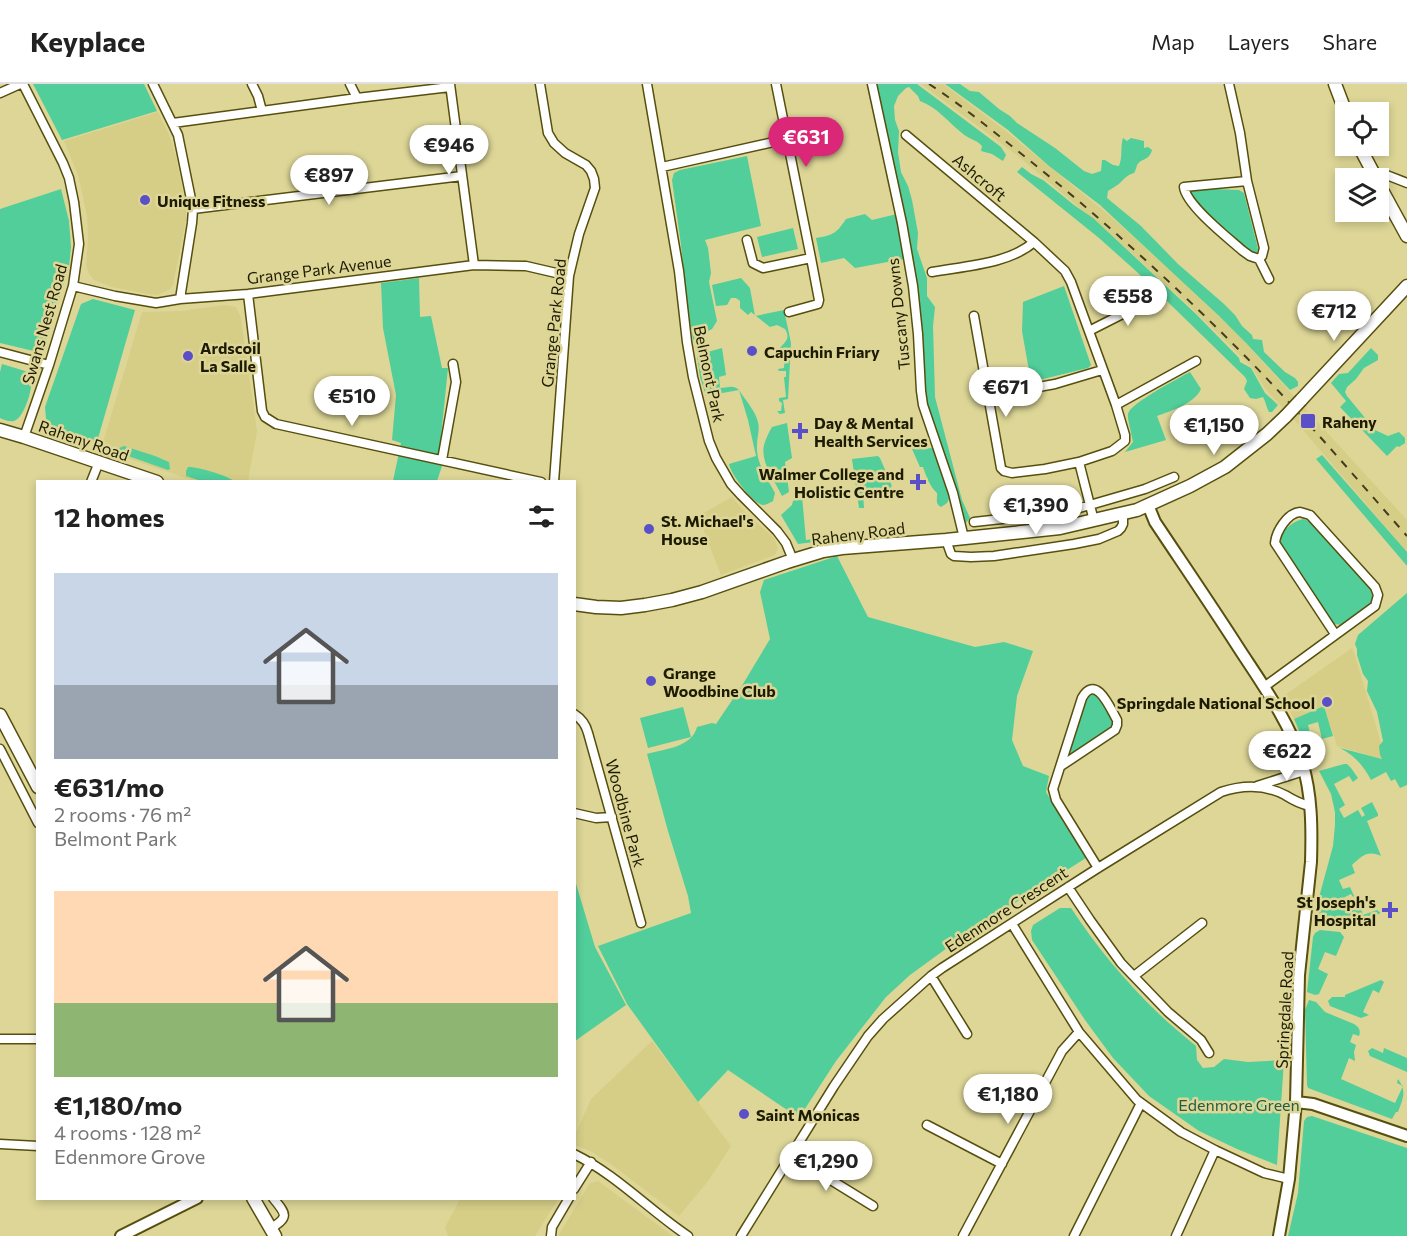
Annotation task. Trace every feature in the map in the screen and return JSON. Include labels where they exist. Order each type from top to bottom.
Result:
[{"type":"main road","points":[[1335,84],[1342,102]]},
{"type":"main road","points":[[1389,203],[1407,236]]},
{"type":"main road","name":"Raheny Road","points":[[576,604],[621,608],[672,600],[702,592],[809,554],[842,548],[1060,528],[1137,510],[1225,467],[1267,434],[1407,286]]},
{"type":"main road","points":[[1389,304],[1407,297]]},
{"type":"main road","name":"Raheny Road","points":[[0,430],[151,480]]},
{"type":"main road","points":[[0,715],[36,783]]},
{"type":"main road","points":[[254,1200],[273,1232]]},
{"type":"street","points":[[0,93],[21,84]]},
{"type":"street","name":"Swans Nest Road","points":[[21,84],[69,178],[79,244],[73,286],[24,437]]},
{"type":"street","points":[[153,84],[181,144],[193,209],[180,299]]},
{"type":"street","points":[[252,84],[262,111]]},
{"type":"street","points":[[350,84],[357,98]]},
{"type":"street","name":"Grange Park Road","points":[[540,84],[548,133],[554,143],[565,153],[586,165],[591,171],[595,188],[579,234],[569,276],[554,480]]},
{"type":"street","name":"Belmont Park","points":[[648,84],[679,271],[687,342],[709,441],[731,484],[777,531],[786,543],[793,560]]},
{"type":"street","points":[[776,84],[819,300],[818,304],[813,307],[789,312]]},
{"type":"street","name":"Tuscany Downs","points":[[872,84],[913,286],[923,405],[953,493],[964,538]]},
{"type":"street","points":[[1229,84],[1240,133],[1247,181],[1264,248],[1259,259]]},
{"type":"street","points":[[173,123],[450,86],[474,265]]},
{"type":"street","name":"Ashcroft","points":[[906,135],[1034,242],[1065,271],[1116,405],[1125,441],[1112,451],[1078,462],[1045,469],[1012,473],[1004,471],[999,463],[974,316]]},
{"type":"street","points":[[662,167],[787,139]]},
{"type":"street","points":[[193,209],[462,176]]},
{"type":"street","points":[[1389,176],[1407,183]]},
{"type":"street","points":[[1247,181],[1184,187],[1185,194],[1194,207],[1243,251],[1259,259],[1269,279]]},
{"type":"street","points":[[747,240],[753,263],[763,268],[811,258]]},
{"type":"street","points":[[932,272],[1002,260],[1034,242]]},
{"type":"street","name":"Grange Park Avenue","points":[[73,286],[137,301],[156,303],[248,294],[474,265],[526,266],[569,276]]},
{"type":"street","points":[[248,294],[262,411],[269,420],[276,424],[532,480]]},
{"type":"street","points":[[1089,332],[1154,298]]},
{"type":"street","points":[[0,352],[49,365]]},
{"type":"street","points":[[1116,405],[1196,361]]},
{"type":"street","points":[[442,460],[456,382],[453,364]]},
{"type":"street","points":[[989,396],[1055,384],[1102,370]]},
{"type":"street","points":[[92,480],[99,462]]},
{"type":"street","points":[[1078,462],[1094,521]]},
{"type":"street","points":[[974,522],[1076,509],[1145,489],[1174,477]]},
{"type":"street","name":"Springdale Road","points":[[1149,505],[1155,522],[1264,687],[1292,735],[1304,771],[1310,806],[1311,862],[1299,975],[1296,1102],[1289,1179],[1279,1236]]},
{"type":"street","points":[[1264,687],[1375,606],[1378,595],[1375,587],[1310,515],[1300,512],[1292,515],[1281,526],[1276,534],[1275,543],[1335,634]]},
{"type":"street","points":[[946,540],[951,554],[971,557],[994,556],[1074,544],[1099,539],[1118,531],[1122,528],[1123,513]]},
{"type":"street","points":[[1061,766],[1115,730],[1117,720],[1102,693],[1097,690],[1087,691],[1082,698],[1053,789],[1056,800],[1098,868]]},
{"type":"street","name":"Woodbine Park","points":[[576,715],[586,725],[641,923]]},
{"type":"street","points":[[14,740],[0,748],[36,819]]},
{"type":"street","name":"Edenmore Crescent","points":[[741,1236],[834,1086],[868,1036],[883,1019],[931,976],[1221,792],[1233,788],[1257,786],[1304,771]]},
{"type":"street","points":[[1282,778],[1285,795]]},
{"type":"street","name":"Edenmore Crescent","points":[[1257,786],[1277,791],[1310,806]]},
{"type":"street","points":[[576,813],[596,818],[612,817]]},
{"type":"street","points":[[1068,887],[1121,963],[1168,1012],[1201,1040],[1209,1053]]},
{"type":"street","points":[[1134,976],[1202,923]]},
{"type":"street","points":[[1012,924],[1079,1032],[1141,1104],[1181,1132],[1215,1150],[1264,1173],[1289,1179]]},
{"type":"street","points":[[931,976],[967,1034]]},
{"type":"street","points":[[963,1236],[1062,1051],[1079,1032]]},
{"type":"street","points":[[0,1039],[36,1039]]},
{"type":"street","points":[[1296,1102],[1313,1104],[1407,1136]]},
{"type":"street","points":[[1074,1236],[1141,1104]]},
{"type":"street","points":[[927,1125],[1002,1164]]},
{"type":"street","points":[[0,1144],[36,1146]]},
{"type":"street","points":[[1176,1236],[1215,1150]]},
{"type":"street","points":[[576,1155],[591,1162],[622,1184],[688,1236]]},
{"type":"street","points":[[792,1155],[873,1206]]},
{"type":"street","points":[[576,1186],[591,1162]]},
{"type":"street","points":[[121,1236],[193,1200]]},
{"type":"street","points":[[273,1232],[284,1218],[284,1213],[275,1200]]},
{"type":"street","points":[[551,1236],[552,1227],[568,1200]]},
{"type":"shaded area","points":[[921,84],[943,84],[1002,128],[1109,215],[1177,276],[1240,337],[1407,520],[1407,552],[1266,390],[1251,366],[1186,303],[1104,228],[1014,153]]},
{"type":"shaded area","points":[[158,112],[170,137],[176,157],[186,207],[186,220],[173,285],[158,295],[112,287],[94,280],[89,274],[86,265],[87,216],[78,175],[64,141]]},
{"type":"shaded area","name":"Ardscoil La Salle","points":[[225,305],[236,307],[241,318],[257,431],[248,480],[191,480],[101,449],[142,312],[180,311]]},
{"type":"shaded area","points":[[732,497],[774,538],[778,548],[775,555],[721,575],[698,516]]},
{"type":"shaded area","name":"Springdale National School","points":[[1352,648],[1386,760],[1337,746],[1324,706],[1294,719],[1282,697]]},
{"type":"shaded area","points":[[652,1041],[731,1146],[709,1180],[679,1216],[612,1165],[592,1152],[576,1145],[576,1133],[591,1099]]},
{"type":"shaded area","points":[[598,1181],[673,1236],[558,1236],[590,1183]]},
{"type":"shaded area","points":[[459,1200],[557,1200],[535,1236],[448,1236],[445,1227]]},
{"type":"green space","points":[[33,84],[144,84],[157,111],[62,140]]},
{"type":"green space","points":[[875,84],[917,84],[1001,147],[1006,155],[1003,161],[992,154],[981,151],[980,144],[964,135],[932,107],[920,101],[909,87],[898,96],[894,106],[899,131],[898,152],[901,172],[912,200],[918,233],[917,249],[927,278],[927,296],[935,307],[933,326],[935,397],[962,500],[970,518],[964,525],[945,455],[937,442],[925,395],[923,334]]},
{"type":"green space","points":[[945,84],[960,84],[970,91],[979,92],[1017,123],[1055,148],[1084,171],[1092,174],[1101,171],[1102,160],[1119,166],[1123,138],[1127,141],[1131,138],[1144,141],[1144,148],[1148,147],[1152,150],[1149,156],[1137,165],[1134,173],[1108,191],[1107,198],[1141,226],[1178,264],[1224,304],[1253,339],[1262,340],[1264,352],[1285,372],[1295,378],[1298,386],[1290,390],[1218,315],[1100,205],[1049,166],[1008,130]]},
{"type":"green space","points":[[747,156],[761,226],[705,240],[711,273],[709,282],[717,321],[712,329],[693,340],[672,180],[674,173]]},
{"type":"green space","points":[[1022,167],[1093,218],[1196,314],[1239,358],[1240,362],[1251,368],[1265,393],[1278,405],[1272,412],[1269,412],[1263,397],[1250,398],[1244,389],[1247,381],[1245,377],[1137,272],[1017,172]]},
{"type":"green space","points":[[1191,188],[1239,190],[1244,193],[1257,252],[1254,253],[1246,247],[1209,216],[1189,193]]},
{"type":"green space","points":[[61,189],[69,221],[71,247],[69,267],[42,353],[0,343],[0,209]]},
{"type":"green space","points":[[865,214],[872,220],[897,214],[904,259],[855,268],[844,258],[821,263],[816,238],[834,233],[846,219]]},
{"type":"green space","points":[[793,228],[798,249],[762,257],[757,237]]},
{"type":"green space","points":[[419,278],[420,317],[431,316],[442,368],[448,368],[441,436],[442,466],[437,480],[393,480],[401,443],[392,440],[396,395],[383,328],[381,283]]},
{"type":"green space","points":[[741,278],[750,288],[755,315],[751,312],[748,315],[740,308],[740,301],[736,298],[731,298],[727,305],[716,306],[712,285]]},
{"type":"green space","points":[[1064,286],[1091,365],[1088,368],[1031,382],[1022,331],[1023,302]]},
{"type":"green space","points":[[93,299],[135,310],[97,442],[52,427],[46,419],[45,407],[81,304]]},
{"type":"green space","points":[[784,310],[791,343],[788,399],[783,400],[785,413],[780,414],[777,411],[781,411],[782,403],[779,398],[786,397],[784,377],[786,377],[786,371],[778,369],[784,368],[785,351],[779,349],[786,340],[787,332],[777,325],[770,327],[756,316]]},
{"type":"green space","points":[[722,348],[726,375],[719,377],[720,388],[732,387],[739,390],[706,396],[697,355]]},
{"type":"green space","points":[[1371,348],[1378,355],[1378,360],[1364,368],[1345,392],[1375,430],[1388,436],[1399,432],[1405,438],[1405,443],[1397,446],[1387,456],[1340,407],[1346,401],[1331,383],[1339,374],[1348,373]]},
{"type":"green space","points":[[2,364],[25,371],[31,381],[26,405],[21,415],[14,421],[0,418]]},
{"type":"green space","points":[[1190,372],[1201,389],[1198,394],[1182,406],[1157,416],[1166,440],[1125,452],[1133,442],[1128,416],[1130,410],[1155,392]]},
{"type":"green space","points":[[739,390],[757,418],[758,458],[775,493],[773,501],[765,505],[760,504],[749,495],[729,464],[756,456]]},
{"type":"green space","points":[[787,423],[792,458],[785,462],[789,492],[782,496],[766,465],[763,451],[772,427]]},
{"type":"green space","points":[[124,446],[169,462],[170,469],[117,452],[116,450]]},
{"type":"green space","points":[[934,448],[949,499],[941,507],[937,502],[937,493],[930,485],[912,449]]},
{"type":"green space","points":[[1322,455],[1407,552],[1407,566],[1316,459]]},
{"type":"green space","points":[[878,456],[892,489],[863,493],[864,508],[859,508],[852,459]]},
{"type":"green space","points":[[188,467],[198,468],[232,480],[198,480],[186,476]]},
{"type":"green space","points":[[802,496],[806,540],[813,539],[814,542],[798,544],[781,515],[792,505],[793,501]]},
{"type":"green space","points":[[1303,519],[1312,522],[1370,589],[1373,597],[1370,604],[1341,625],[1334,624],[1324,612],[1281,543],[1280,538],[1287,528]]},
{"type":"green space","points":[[837,556],[868,617],[975,647],[1004,642],[1033,651],[1017,696],[1012,740],[1023,766],[1049,776],[1046,792],[1086,858],[969,932],[910,975],[886,997],[836,1061],[799,1118],[728,1070],[698,1102],[627,1004],[598,946],[691,913],[647,754],[684,743],[690,739],[697,727],[716,724],[743,684],[770,639],[760,592],[764,580]]},
{"type":"green space","points":[[1407,593],[1407,785],[1400,788],[1395,779],[1391,781],[1386,772],[1371,780],[1358,761],[1340,748],[1382,759],[1379,746],[1383,741],[1377,712],[1367,691],[1368,681],[1363,674],[1355,644],[1358,635]]},
{"type":"green space","points":[[1093,694],[1098,696],[1113,721],[1113,726],[1070,754],[1068,749],[1088,697]]},
{"type":"green space","points":[[1324,706],[1333,736],[1322,739],[1318,722],[1308,725],[1312,740],[1315,739],[1316,747],[1312,749],[1303,740],[1294,719]]},
{"type":"green space","points":[[683,707],[691,737],[648,748],[640,718]]},
{"type":"green space","points":[[1344,764],[1351,768],[1358,778],[1353,782],[1349,776],[1334,784],[1345,805],[1339,809],[1344,818],[1358,810],[1362,817],[1365,815],[1361,808],[1372,802],[1378,816],[1367,821],[1381,856],[1368,854],[1352,865],[1355,873],[1339,880],[1343,889],[1350,887],[1354,896],[1351,894],[1343,898],[1347,908],[1356,905],[1355,899],[1357,902],[1371,897],[1373,901],[1360,906],[1363,915],[1377,910],[1381,913],[1355,923],[1320,923],[1316,917],[1318,901],[1333,846],[1335,812],[1331,794],[1319,771]]},
{"type":"green space","points":[[576,884],[595,947],[626,1005],[576,1040]]},
{"type":"green space","name":"Edenmore Green","points":[[1060,908],[1071,908],[1111,963],[1162,1016],[1196,1046],[1197,1060],[1203,1068],[1214,1067],[1224,1059],[1248,1062],[1284,1060],[1277,1165],[1199,1131],[1149,1096],[1113,1058],[1032,940],[1033,925]]},
{"type":"green space","points":[[1320,930],[1340,932],[1344,937],[1336,956],[1325,952],[1318,969],[1328,974],[1319,994],[1315,995],[1307,992],[1313,937]]},
{"type":"green space","points":[[1381,980],[1384,982],[1379,993],[1373,990],[1363,1012],[1369,1015],[1361,1018],[1330,1006],[1328,1001],[1332,997],[1345,997],[1345,995]]},
{"type":"green space","points":[[1309,1000],[1316,1002],[1325,1012],[1354,1024],[1359,1029],[1359,1036],[1353,1034],[1350,1042],[1356,1045],[1355,1061],[1349,1058],[1341,1079],[1395,1103],[1402,1087],[1401,1103],[1392,1119],[1308,1088],[1305,1010]]},
{"type":"green space","points":[[1372,1048],[1383,1053],[1384,1048],[1407,1058],[1407,1072],[1370,1056],[1368,1051]]},
{"type":"green space","points":[[1312,1116],[1407,1148],[1407,1236],[1288,1236],[1298,1193],[1304,1121],[1307,1117]]},
{"type":"railway","points":[[929,84],[983,123],[1062,187],[1169,282],[1267,379],[1407,536]]},
{"type":"place","name":"Unique Fitness","points":[[145,200]]},
{"type":"place","name":"Capuchin Friary","points":[[752,351]]},
{"type":"place","name":"Ardscoil La Salle","points":[[188,356]]},
{"type":"place","name":"Raheny","points":[[1308,421]]},
{"type":"place","name":"Day & Mental Health Services","points":[[800,431]]},
{"type":"place","name":"Walmer College and Holistic Centre","points":[[918,482]]},
{"type":"place","name":"St. Michael's House","points":[[649,529]]},
{"type":"place","name":"Grange Woodbine Club","points":[[651,681]]},
{"type":"place","name":"Springdale National School","points":[[1327,702]]},
{"type":"place","name":"St Joseph's Hospital","points":[[1390,910]]},
{"type":"place","name":"Saint Monicas","points":[[744,1114]]}]
